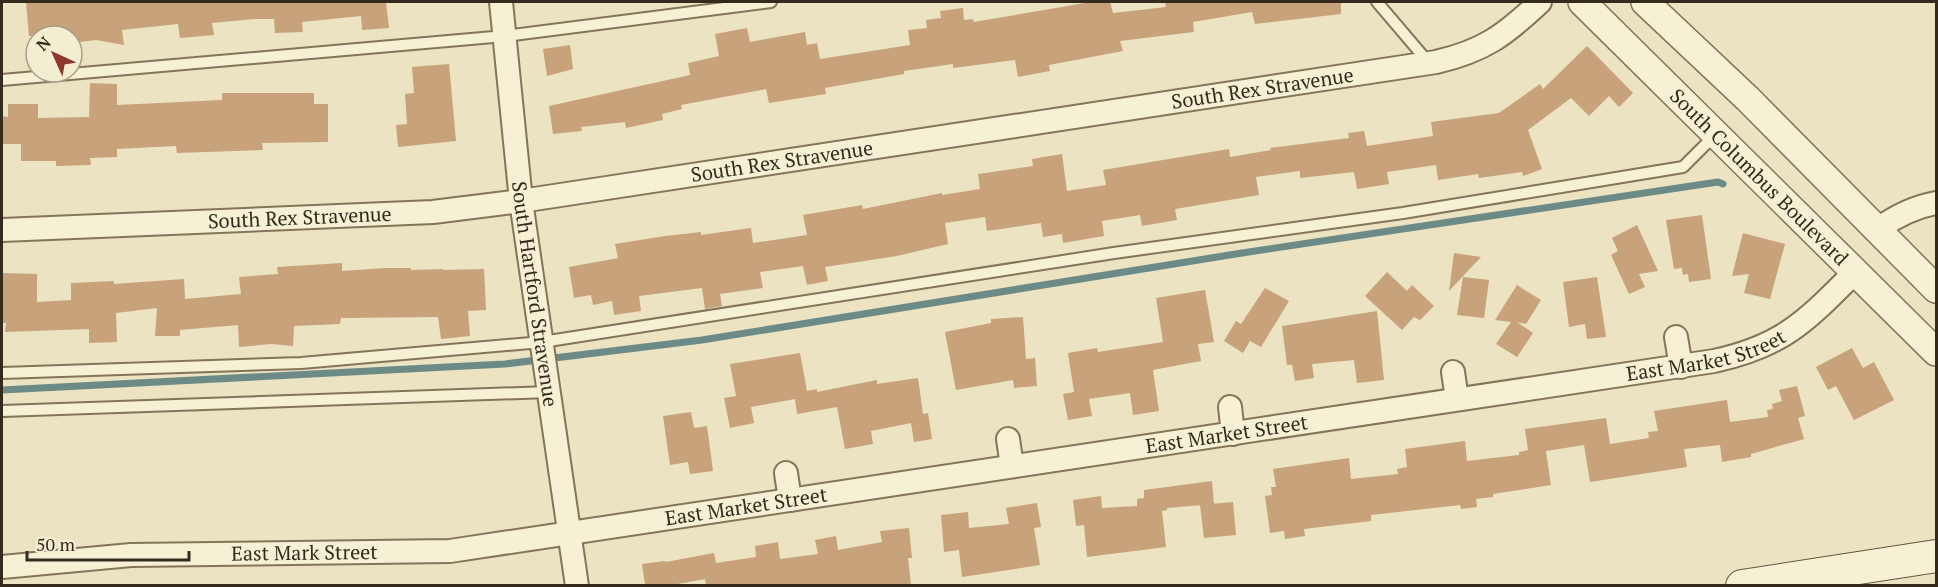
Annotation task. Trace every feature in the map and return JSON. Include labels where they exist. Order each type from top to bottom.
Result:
[{"type":"main road","points":[[1742,585],[1936,556]]},
{"type":"street","name":"South Hartford Stravenue","points":[[501,2],[521,201],[577,585]]},
{"type":"street","name":"South Rex Stravenue","points":[[2,230],[434,212],[521,201],[1429,63],[1458,57],[1497,39],[1514,27],[1540,2]]},
{"type":"street","name":"South Columbus Boulevard","points":[[1582,2],[1936,352]]},
{"type":"street","points":[[1646,2],[1740,90],[1936,289]]},
{"type":"street","points":[[1878,229],[1901,214],[1936,203]]},
{"type":"street","name":"East Market Street","points":[[569,532],[1681,367],[1739,356],[1781,338],[1813,314],[1856,271]]},
{"type":"street","points":[[1676,337],[1681,367]]},
{"type":"street","points":[[1453,372],[1456,399]]},
{"type":"street","points":[[1230,407],[1233,434]]},
{"type":"street","points":[[1008,439],[1012,466]]},
{"type":"street","points":[[786,473],[790,500]]},
{"type":"street","name":"East Mark Street","points":[[2,567],[131,555],[450,551],[569,532]]},
{"type":"lane","points":[[2,80],[505,36],[771,2]]},
{"type":"lane","points":[[1377,2],[1429,63]]},
{"type":"lane","points":[[2,372],[301,363],[542,342],[1114,253],[1403,213],[1683,167],[1717,134]]},
{"type":"lane","points":[[2,411],[549,392]]},
{"type":"building","points":[[26,2],[386,2],[389,28],[362,30],[361,16],[302,22],[303,32],[275,33],[274,19],[254,19],[212,23],[214,35],[180,38],[178,24],[122,30],[124,45],[96,40],[84,42],[84,24],[28,24]]},
{"type":"building","points":[[1091,2],[1110,2],[1113,13],[1166,7],[1165,2],[1341,2],[1341,14],[1255,24],[1252,12],[1193,22],[1194,32],[1120,41],[1123,51],[1049,65],[1050,71],[1018,77],[1015,60],[953,68],[953,64],[904,71],[904,74],[825,88],[826,94],[769,103],[766,89],[681,105],[682,109],[662,114],[663,120],[626,128],[625,122],[581,127],[582,131],[553,134],[549,106],[690,75],[688,63],[719,56],[715,34],[747,28],[750,42],[805,32],[807,45],[817,43],[820,59],[910,45],[908,30],[927,28],[926,20],[941,18],[940,11],[963,8],[964,20],[973,19],[974,22]]},
{"type":"building","points":[[570,45],[573,69],[547,76],[543,49]]},
{"type":"building","points":[[1587,46],[1633,93],[1619,107],[1609,96],[1589,116],[1571,98],[1528,130],[1542,169],[1523,176],[1522,172],[1479,178],[1478,174],[1438,180],[1436,165],[1387,172],[1389,184],[1357,189],[1354,172],[1300,178],[1300,171],[1256,177],[1259,195],[1175,209],[1177,220],[1142,226],[1140,215],[1102,221],[1104,236],[1063,243],[1062,234],[1043,237],[1041,223],[987,231],[985,217],[945,223],[948,244],[897,256],[825,267],[828,281],[807,285],[803,266],[760,272],[763,288],[720,294],[722,306],[705,309],[702,288],[639,296],[641,311],[614,315],[612,301],[593,305],[591,295],[574,298],[569,267],[618,258],[615,244],[665,236],[701,232],[701,235],[751,228],[753,243],[807,235],[803,215],[862,205],[863,209],[942,193],[942,195],[980,189],[978,174],[1033,166],[1032,159],[1062,154],[1067,191],[1106,185],[1103,170],[1229,149],[1230,157],[1271,150],[1270,148],[1349,138],[1348,133],[1364,131],[1367,146],[1433,136],[1431,122],[1499,113],[1540,84],[1543,89]]},
{"type":"building","points":[[449,64],[456,141],[398,147],[396,125],[407,124],[405,94],[414,93],[412,67]]},
{"type":"building","points":[[90,83],[117,84],[117,105],[222,100],[222,93],[314,93],[314,104],[328,104],[328,142],[262,143],[263,150],[177,153],[176,146],[117,149],[117,157],[90,158],[91,165],[56,166],[56,161],[21,161],[21,144],[2,144],[2,116],[8,117],[8,104],[38,104],[38,118],[89,117]]},
{"type":"building","points":[[1702,215],[1711,279],[1689,282],[1688,274],[1683,275],[1682,268],[1674,269],[1666,220]]},
{"type":"building","points":[[1637,225],[1658,271],[1639,274],[1645,287],[1629,294],[1611,255],[1618,251],[1612,238]]},
{"type":"building","points":[[1743,233],[1785,244],[1770,299],[1744,293],[1749,274],[1732,276]]},
{"type":"building","points":[[1454,253],[1481,257],[1449,291]]},
{"type":"building","points":[[342,263],[342,271],[385,268],[484,269],[486,310],[468,311],[470,336],[441,339],[438,317],[341,318],[340,324],[294,326],[293,346],[271,344],[239,347],[238,325],[180,330],[180,336],[155,336],[157,308],[116,313],[117,342],[89,343],[89,329],[5,332],[6,323],[2,323],[2,273],[37,274],[37,302],[71,300],[71,283],[114,281],[114,284],[184,279],[185,299],[241,294],[239,277],[278,274],[277,267]]},
{"type":"building","points":[[1387,272],[1407,291],[1412,285],[1434,306],[1420,320],[1414,317],[1402,330],[1365,296]]},
{"type":"building","points":[[1463,277],[1489,280],[1484,318],[1457,315]]},
{"type":"building","points":[[1597,277],[1606,337],[1587,339],[1585,324],[1569,327],[1563,282]]},
{"type":"building","points":[[1517,285],[1541,300],[1526,324],[1517,322],[1533,333],[1517,357],[1496,344],[1511,322],[1495,320]]},
{"type":"building","points":[[1265,288],[1289,301],[1261,347],[1250,341],[1243,353],[1224,341],[1236,321],[1241,324]]},
{"type":"building","points":[[1205,290],[1214,342],[1198,344],[1201,361],[1153,370],[1159,411],[1133,415],[1130,393],[1089,399],[1092,416],[1068,420],[1063,394],[1074,392],[1068,353],[1097,348],[1098,352],[1163,342],[1156,298]]},
{"type":"building","points":[[1377,311],[1384,380],[1357,383],[1354,360],[1312,364],[1314,378],[1295,381],[1292,365],[1287,365],[1282,326]]},
{"type":"building","points":[[1023,317],[1026,359],[1035,358],[1037,386],[1014,388],[1013,380],[956,390],[945,332],[991,323],[991,319]]},
{"type":"building","points":[[1852,348],[1863,368],[1874,362],[1894,400],[1854,420],[1836,386],[1828,390],[1816,367]]},
{"type":"building","points":[[800,353],[807,391],[817,389],[817,392],[877,380],[877,384],[918,378],[923,414],[928,413],[932,439],[914,442],[911,423],[871,431],[873,444],[845,449],[837,407],[797,414],[795,399],[751,407],[754,423],[730,428],[724,398],[736,396],[730,364]]},
{"type":"building","points":[[1797,386],[1805,416],[1798,418],[1804,439],[1751,454],[1751,457],[1722,462],[1720,445],[1684,449],[1687,467],[1590,482],[1584,445],[1546,451],[1551,485],[1476,499],[1477,507],[1461,509],[1460,505],[1371,515],[1371,521],[1304,529],[1305,536],[1285,539],[1284,531],[1270,533],[1265,496],[1272,495],[1271,487],[1276,487],[1273,469],[1349,458],[1351,479],[1398,474],[1397,469],[1407,467],[1405,449],[1465,441],[1467,461],[1519,455],[1519,452],[1528,450],[1525,429],[1606,418],[1610,444],[1649,438],[1648,432],[1658,431],[1654,411],[1727,400],[1730,422],[1768,417],[1767,410],[1773,409],[1772,404],[1782,401],[1779,390]]},
{"type":"building","points":[[691,412],[694,428],[707,426],[713,471],[690,474],[688,462],[670,465],[663,416]]},
{"type":"building","points":[[1212,481],[1214,504],[1167,508],[1162,511],[1166,547],[1087,557],[1084,525],[1076,526],[1073,500],[1101,496],[1102,508],[1137,506],[1137,499],[1144,498],[1144,490]]},
{"type":"building","points":[[1233,502],[1236,535],[1204,538],[1200,505]]},
{"type":"building","points":[[1037,503],[1041,527],[1034,528],[1040,565],[962,577],[959,550],[944,552],[941,515],[968,512],[969,528],[1009,524],[1006,508]]},
{"type":"building","points":[[909,528],[912,558],[908,558],[911,585],[706,585],[705,579],[672,585],[645,585],[642,564],[714,553],[716,563],[756,557],[755,546],[778,542],[780,559],[818,554],[815,540],[836,536],[838,550],[882,542],[880,531]]},
{"type":"waterway","points":[[2,390],[505,364],[702,340],[1242,253],[1718,182],[1723,184]]}]
